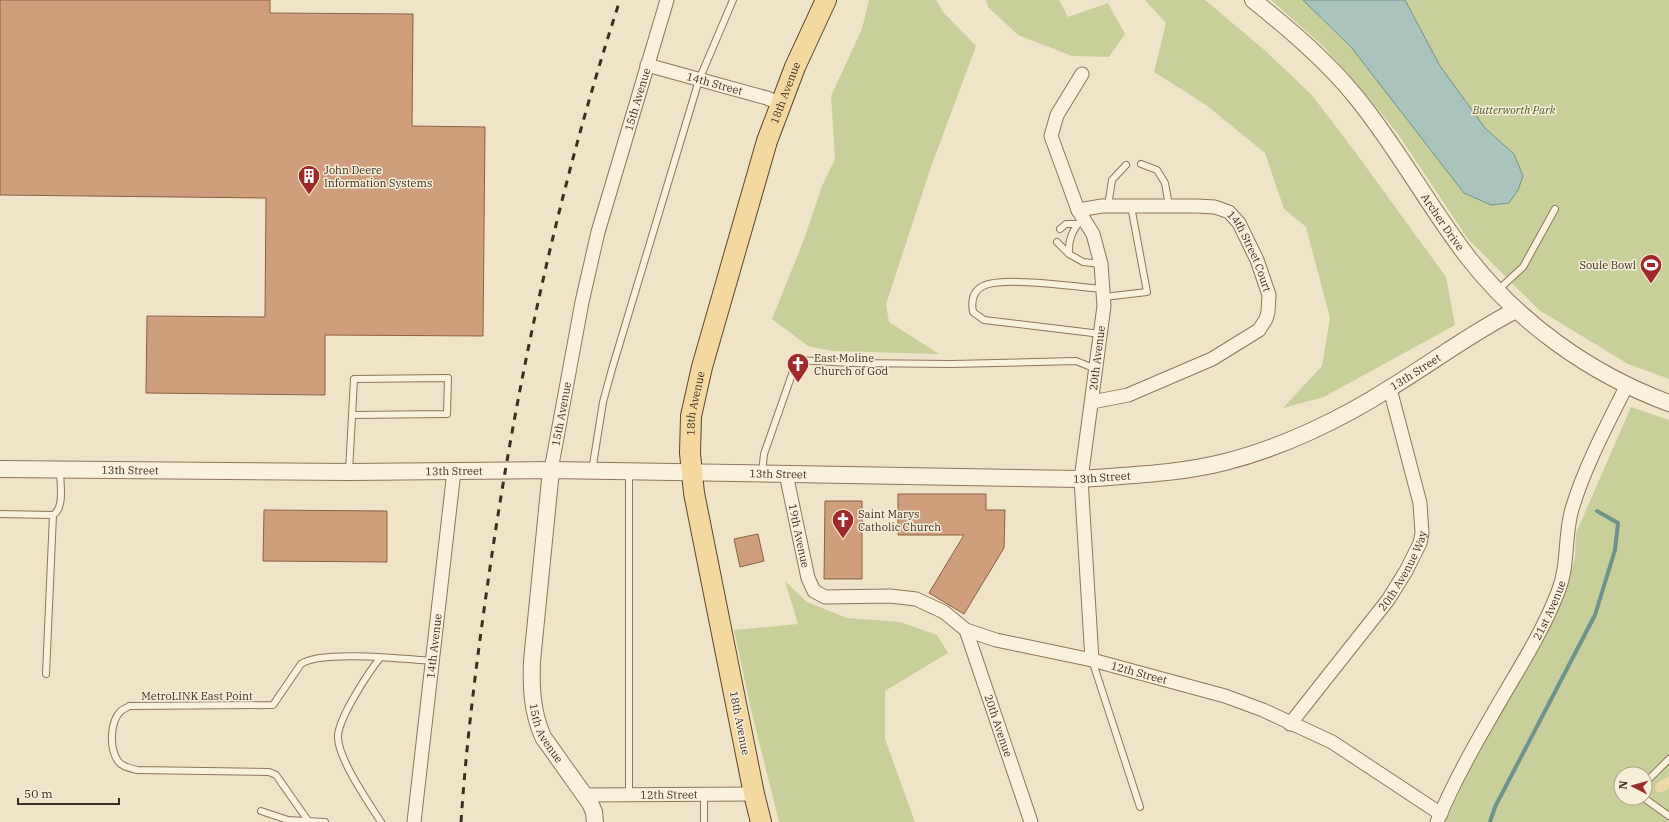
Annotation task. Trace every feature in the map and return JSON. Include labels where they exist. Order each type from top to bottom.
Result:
[{"type":"main road","name":"18th Avenue","points":[[761,822],[754,794],[694,493],[690,453],[691,416],[696,388],[767,141],[781,104],[826,0]]},
{"type":"street","name":"15th Avenue","points":[[595,822],[594,812],[543,738],[537,722],[531,693],[532,661],[551,470],[582,302],[598,232],[667,0]]},
{"type":"street","name":"Archer Drive","points":[[1253,0],[1274,17],[1326,66],[1355,96],[1377,124],[1467,256],[1497,291],[1516,310],[1547,336],[1579,358],[1627,385],[1669,403]]},
{"type":"street","name":"14th Street","points":[[647,65],[767,98],[781,104]]},
{"type":"street","name":"20th Avenue","points":[[1082,74],[1057,115],[1051,136],[1080,217],[1093,234],[1101,264],[1104,293],[1101,334],[1081,479],[1092,660]]},
{"type":"street","name":"14th Street Court","points":[[1080,217],[1108,206],[1215,207],[1229,212],[1239,223],[1264,276],[1269,295],[1266,319],[1259,330],[1212,359],[1128,395],[1092,402]]},
{"type":"street","name":"13th Street","points":[[0,469],[349,472],[454,470],[692,471],[1081,479],[1163,473],[1226,462],[1267,449],[1301,434],[1390,389],[1478,330],[1516,310]]},
{"type":"street","name":"21st Avenue","points":[[1439,818],[1473,748],[1516,675],[1558,591],[1565,568],[1568,532],[1572,510],[1601,438],[1627,385]]},
{"type":"street","name":"20th Avenue Way","points":[[1290,724],[1388,600],[1406,571],[1420,543],[1422,519],[1420,503],[1390,389]]},
{"type":"street","name":"14th Avenue","points":[[414,822],[454,470]]},
{"type":"street","name":"19th Avenue","points":[[786,474],[808,578],[814,591],[819,594]]},
{"type":"street","name":"12th Street","points":[[819,594],[836,598],[890,596],[916,599],[944,612],[966,630],[996,640],[1092,660],[1225,696],[1262,710],[1332,742],[1439,818]]},
{"type":"street","name":"20th Avenue","points":[[966,630],[1032,822]]},
{"type":"street","name":"12th Street","points":[[584,796],[754,794]]},
{"type":"lane","points":[[592,471],[603,402],[612,369],[699,80],[733,0]]},
{"type":"lane","points":[[1141,164],[1157,170],[1165,183],[1169,206]]},
{"type":"lane","points":[[1108,206],[1112,180],[1126,165]]},
{"type":"lane","points":[[1101,334],[984,320],[973,312],[972,298],[982,286],[995,282],[1015,282],[1104,293],[1147,292],[1131,206]]},
{"type":"lane","points":[[1497,291],[1523,267],[1556,209]]},
{"type":"lane","points":[[1060,229],[1066,224],[1080,217]]},
{"type":"lane","points":[[1069,254],[1068,244],[1080,217]]},
{"type":"lane","points":[[1057,242],[1069,254],[1083,262],[1101,264]]},
{"type":"lane","points":[[762,473],[764,454],[797,360],[850,363],[952,364],[1076,361],[1096,369]]},
{"type":"lane","points":[[349,472],[352,415],[354,380],[448,378],[447,414],[352,415]]},
{"type":"lane","points":[[0,514],[53,515],[58,512],[60,506],[60,470]]},
{"type":"lane","points":[[629,471],[629,795]]},
{"type":"lane","points":[[46,674],[53,515]]},
{"type":"lane","name":"MetroLINK East Point","points":[[309,822],[276,774],[269,772],[137,770],[126,767],[118,762],[114,753],[112,737],[114,722],[121,711],[130,706],[273,704],[301,664],[308,660],[338,657],[380,658]]},
{"type":"lane","points":[[381,822],[350,770],[339,745],[338,735],[342,722],[370,671],[380,658],[432,660]]},
{"type":"lane","points":[[1092,660],[1140,807]]},
{"type":"lane","points":[[1653,775],[1669,759]]},
{"type":"lane","points":[[704,794],[704,822]]},
{"type":"lane","points":[[1653,804],[1669,816]]},
{"type":"lane","points":[[261,811],[288,820],[325,822]]},
{"type":"green space","points":[[869,0],[936,0],[943,12],[976,46],[931,167],[886,304],[889,322],[939,354],[832,351],[808,346],[772,319],[803,242],[822,186],[835,159],[831,96],[862,29]]},
{"type":"green space","points":[[986,0],[1059,0],[1068,17],[1108,3],[1125,34],[1109,57],[1072,56],[1018,35],[988,7]]},
{"type":"green space","points":[[1145,0],[1205,0],[1261,47],[1311,94],[1446,277],[1455,325],[1324,397],[1283,408],[1322,366],[1330,318],[1306,227],[1284,209],[1265,153],[1206,105],[1154,72],[1166,23]]},
{"type":"green space","name":"Butterworth Park","points":[[1271,0],[1669,0],[1669,379],[1628,364],[1539,310],[1468,239],[1398,134],[1359,86],[1325,48]]},
{"type":"green space","points":[[1631,407],[1669,420],[1669,822],[1445,822],[1475,759],[1541,642],[1567,584],[1575,558],[1576,533]]},
{"type":"green space","points":[[785,581],[807,602],[847,618],[900,622],[937,635],[948,653],[885,691],[885,739],[915,822],[779,822],[751,710],[734,630],[798,624]]},
{"type":"sand","points":[[1669,776],[1669,788],[1662,792],[1657,792],[1655,788],[1657,783]]},
{"type":"water","points":[[1303,0],[1405,0],[1440,66],[1485,128],[1514,154],[1523,176],[1518,190],[1509,203],[1491,205],[1464,193],[1351,47]]},
{"type":"building","name":"John Deere Information Systems","points":[[0,0],[270,0],[270,13],[413,14],[412,126],[485,127],[483,336],[325,335],[325,395],[146,393],[147,316],[265,317],[266,198],[0,195]]},
{"type":"building","points":[[898,494],[986,494],[986,510],[1005,510],[1004,548],[964,614],[929,593],[964,535],[898,535]]},
{"type":"building","name":"Saint Marys Catholic Church","points":[[825,501],[862,501],[862,579],[824,579]]},
{"type":"building","points":[[264,510],[387,511],[387,562],[263,561]]},
{"type":"building","points":[[758,534],[764,561],[740,567],[734,539]]},
{"type":"waterway","points":[[1490,822],[1495,807],[1595,615],[1615,550],[1618,523],[1597,511]]},
{"type":"railway","points":[[461,822],[470,721],[492,554],[503,484],[529,344],[544,274],[579,136],[620,0]]},
{"type":"place","name":"John Deere Information Systems","points":[[309,196]]},
{"type":"place","name":"Soule Bowl","points":[[1651,284]]},
{"type":"place","name":"East Moline Church of God","points":[[798,384]]},
{"type":"place","name":"Saint Marys Catholic Church","points":[[843,540]]}]
